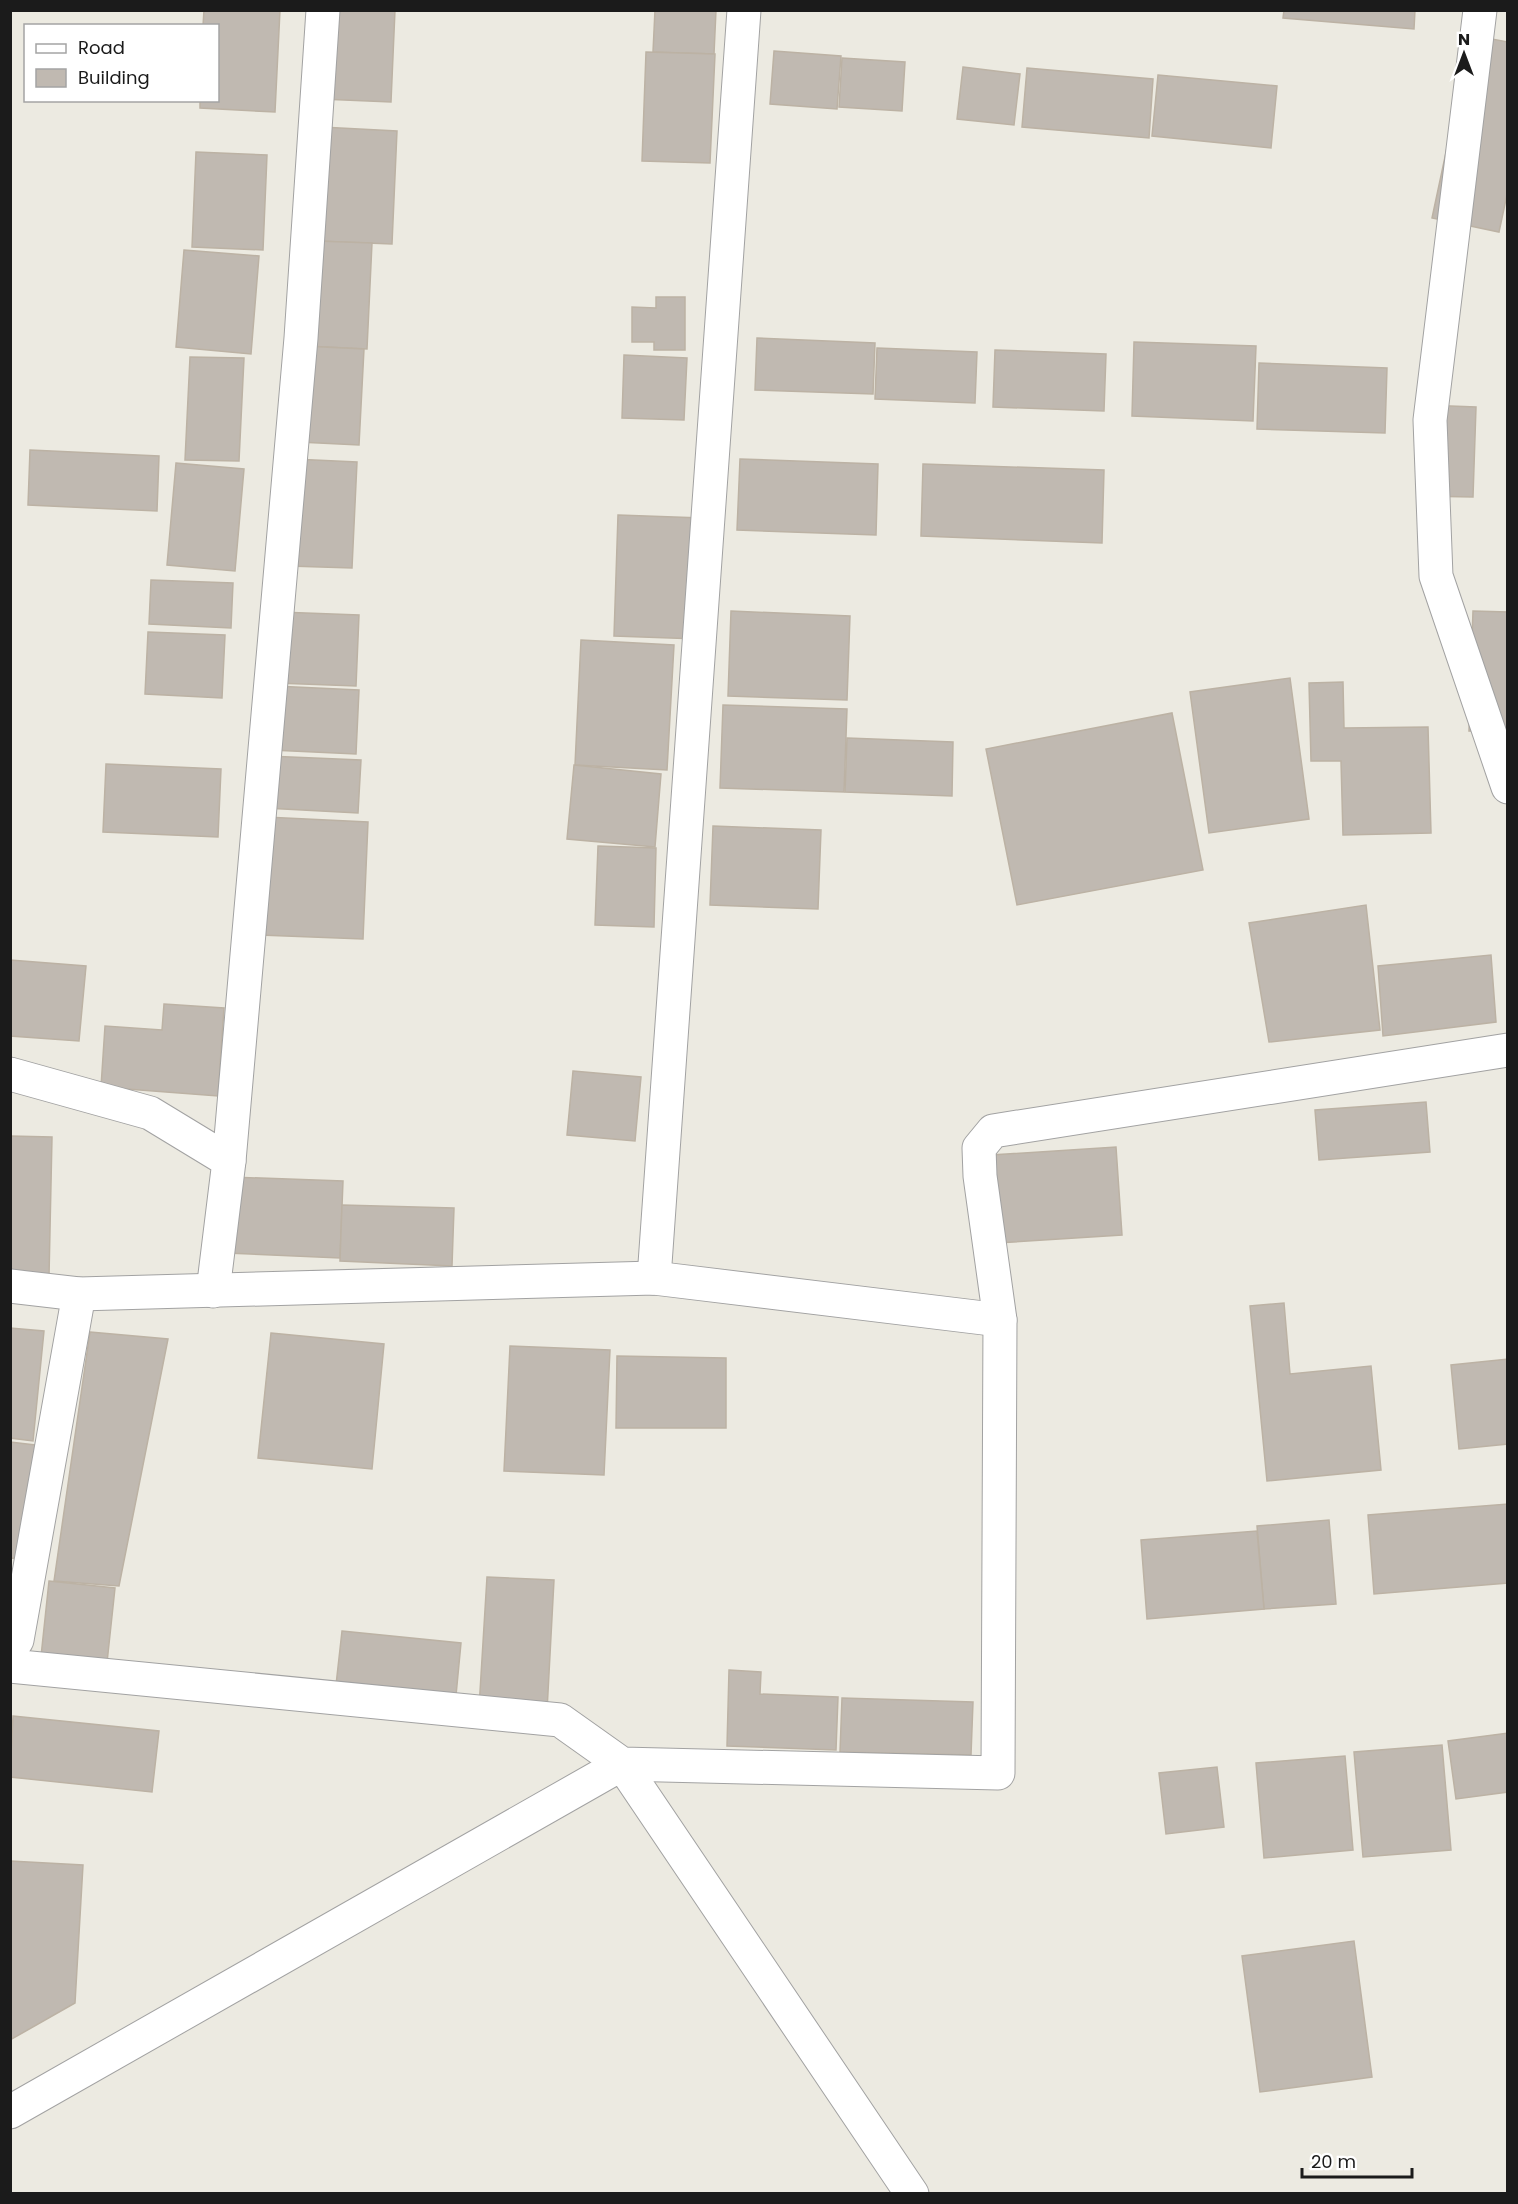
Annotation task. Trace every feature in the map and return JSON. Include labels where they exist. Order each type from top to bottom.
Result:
[{"type":"street","points":[[213,1291],[229,1161],[301,338],[323,10]]},
{"type":"street","points":[[654,1278],[744,10]]},
{"type":"street","points":[[1480,10],[1430,420],[1436,576],[1508,788]]},
{"type":"street","points":[[10,2112],[622,1764],[998,1773],[1000,1320],[979,1148],[993,1131],[1508,1050]]},
{"type":"street","points":[[10,1074],[150,1113],[229,1161]]},
{"type":"street","points":[[10,1287],[80,1294],[654,1278],[1000,1320]]},
{"type":"street","points":[[10,1652],[17,1640],[80,1294]]},
{"type":"street","points":[[10,1666],[560,1720],[622,1764],[912,2193]]},
{"type":"building","points":[[204,10],[280,10],[275,112],[200,108],[200,102],[219,102],[219,24],[203,24]]},
{"type":"building","points":[[325,10],[395,10],[391,102],[321,99]]},
{"type":"building","points":[[655,10],[716,10],[714,54],[653,52]]},
{"type":"building","points":[[1284,10],[1415,10],[1414,29],[1283,18]]},
{"type":"building","points":[[1471,35],[1508,42],[1508,190],[1499,232],[1432,218]]},
{"type":"building","points":[[774,51],[841,56],[837,109],[770,104]]},
{"type":"building","points":[[646,52],[715,54],[710,163],[642,161]]},
{"type":"building","points":[[842,58],[905,62],[902,111],[839,107]]},
{"type":"building","points":[[963,67],[1020,74],[1014,125],[957,119]]},
{"type":"building","points":[[1027,68],[1153,79],[1149,138],[1022,127]]},
{"type":"building","points":[[1158,75],[1277,86],[1271,148],[1152,136]]},
{"type":"building","points":[[321,127],[397,131],[392,244],[316,241]]},
{"type":"building","points":[[196,152],[267,155],[263,250],[192,247]]},
{"type":"building","points":[[316,241],[372,243],[367,349],[306,346]]},
{"type":"building","points":[[184,250],[259,256],[251,354],[176,347]]},
{"type":"building","points":[[656,297],[685,297],[685,350],[654,350],[654,342],[632,342],[632,307],[656,308]]},
{"type":"building","points":[[757,338],[875,343],[873,394],[755,390]]},
{"type":"building","points":[[1134,342],[1256,346],[1253,421],[1132,416]]},
{"type":"building","points":[[302,346],[364,349],[359,445],[299,442]]},
{"type":"building","points":[[877,348],[977,352],[975,403],[875,399]]},
{"type":"building","points":[[995,350],[1106,354],[1104,411],[993,407]]},
{"type":"building","points":[[624,355],[687,358],[684,420],[622,418]]},
{"type":"building","points":[[190,357],[244,358],[239,461],[185,460]]},
{"type":"building","points":[[1259,363],[1387,368],[1385,433],[1257,429]]},
{"type":"building","points":[[1424,405],[1476,407],[1473,497],[1420,496]]},
{"type":"building","points":[[30,450],[159,456],[157,511],[28,505]]},
{"type":"building","points":[[293,459],[357,462],[352,568],[289,566]]},
{"type":"building","points":[[740,459],[878,464],[876,535],[737,530]]},
{"type":"building","points":[[176,463],[244,469],[235,571],[167,565]]},
{"type":"building","points":[[923,464],[1104,470],[1102,543],[921,536]]},
{"type":"building","points":[[618,515],[702,518],[698,639],[614,636]]},
{"type":"building","points":[[151,580],[233,583],[231,628],[149,624]]},
{"type":"building","points":[[731,611],[850,616],[847,700],[728,696]]},
{"type":"building","points":[[1473,611],[1508,612],[1508,732],[1469,731]]},
{"type":"building","points":[[279,612],[359,615],[356,686],[276,683]]},
{"type":"building","points":[[148,632],[225,635],[222,698],[145,694]]},
{"type":"building","points":[[581,640],[674,645],[667,770],[575,765]]},
{"type":"building","points":[[1290,678],[1309,819],[1209,833],[1190,692]]},
{"type":"building","points":[[1343,682],[1344,728],[1428,727],[1431,833],[1343,835],[1341,761],[1311,761],[1309,683]]},
{"type":"building","points":[[274,686],[359,690],[356,754],[271,750]]},
{"type":"building","points":[[723,705],[847,709],[844,792],[720,788]]},
{"type":"building","points":[[1172,713],[1203,870],[1017,905],[986,749]]},
{"type":"building","points":[[847,738],[953,742],[952,796],[845,792]]},
{"type":"building","points":[[267,756],[361,760],[358,813],[265,808]]},
{"type":"building","points":[[106,764],[221,769],[218,837],[103,832]]},
{"type":"building","points":[[574,765],[661,774],[655,847],[567,839]]},
{"type":"building","points":[[265,817],[368,822],[363,939],[260,935]]},
{"type":"building","points":[[713,826],[821,830],[818,909],[710,905]]},
{"type":"building","points":[[598,846],[656,848],[654,927],[595,925]]},
{"type":"building","points":[[1366,905],[1380,1030],[1269,1042],[1249,923]]},
{"type":"building","points":[[1491,955],[1496,1022],[1383,1036],[1378,966]]},
{"type":"building","points":[[10,960],[86,966],[79,1041],[10,1036]]},
{"type":"building","points":[[164,1004],[224,1008],[218,1096],[101,1087],[105,1026],[162,1030]]},
{"type":"building","points":[[573,1071],[641,1077],[635,1141],[567,1135]]},
{"type":"building","points":[[1426,1102],[1430,1152],[1319,1160],[1315,1110]]},
{"type":"building","points":[[10,1136],[52,1137],[49,1277],[10,1276]]},
{"type":"building","points":[[1116,1147],[1122,1235],[997,1243],[991,1155]]},
{"type":"building","points":[[230,1177],[343,1181],[340,1258],[227,1253]]},
{"type":"building","points":[[342,1205],[454,1208],[452,1266],[340,1261]]},
{"type":"building","points":[[1284,1303],[1290,1374],[1371,1366],[1381,1470],[1267,1481],[1250,1306]]},
{"type":"building","points":[[10,1328],[44,1331],[33,1441],[10,1438]]},
{"type":"building","points":[[90,1332],[168,1339],[119,1586],[54,1581]]},
{"type":"building","points":[[271,1333],[384,1344],[372,1469],[258,1458]]},
{"type":"building","points":[[510,1346],[610,1350],[604,1475],[504,1471]]},
{"type":"building","points":[[617,1356],[726,1358],[726,1428],[616,1428]]},
{"type":"building","points":[[1508,1359],[1508,1444],[1459,1449],[1451,1365]]},
{"type":"building","points":[[10,1442],[35,1445],[23,1559],[10,1558]]},
{"type":"building","points":[[1508,1504],[1508,1583],[1374,1594],[1368,1515]]},
{"type":"building","points":[[1329,1520],[1336,1604],[1264,1609],[1257,1526]]},
{"type":"building","points":[[1257,1531],[1264,1609],[1147,1619],[1141,1540]]},
{"type":"building","points":[[487,1577],[554,1580],[547,1711],[479,1708]]},
{"type":"building","points":[[49,1581],[115,1588],[106,1672],[40,1666]]},
{"type":"building","points":[[342,1631],[461,1643],[455,1706],[335,1694]]},
{"type":"building","points":[[729,1670],[761,1672],[760,1694],[838,1697],[836,1750],[727,1746]]},
{"type":"building","points":[[842,1698],[973,1702],[971,1755],[840,1752]]},
{"type":"building","points":[[13,1716],[159,1731],[152,1792],[10,1777]]},
{"type":"building","points":[[1508,1733],[1508,1792],[1456,1799],[1448,1741]]},
{"type":"building","points":[[1442,1745],[1451,1850],[1363,1857],[1354,1752]]},
{"type":"building","points":[[1345,1756],[1353,1850],[1264,1858],[1256,1763]]},
{"type":"building","points":[[1217,1767],[1224,1827],[1166,1834],[1159,1773]]},
{"type":"building","points":[[10,1861],[83,1865],[75,2003],[10,2040]]},
{"type":"building","points":[[1354,1941],[1372,2077],[1260,2092],[1242,1956]]}]
